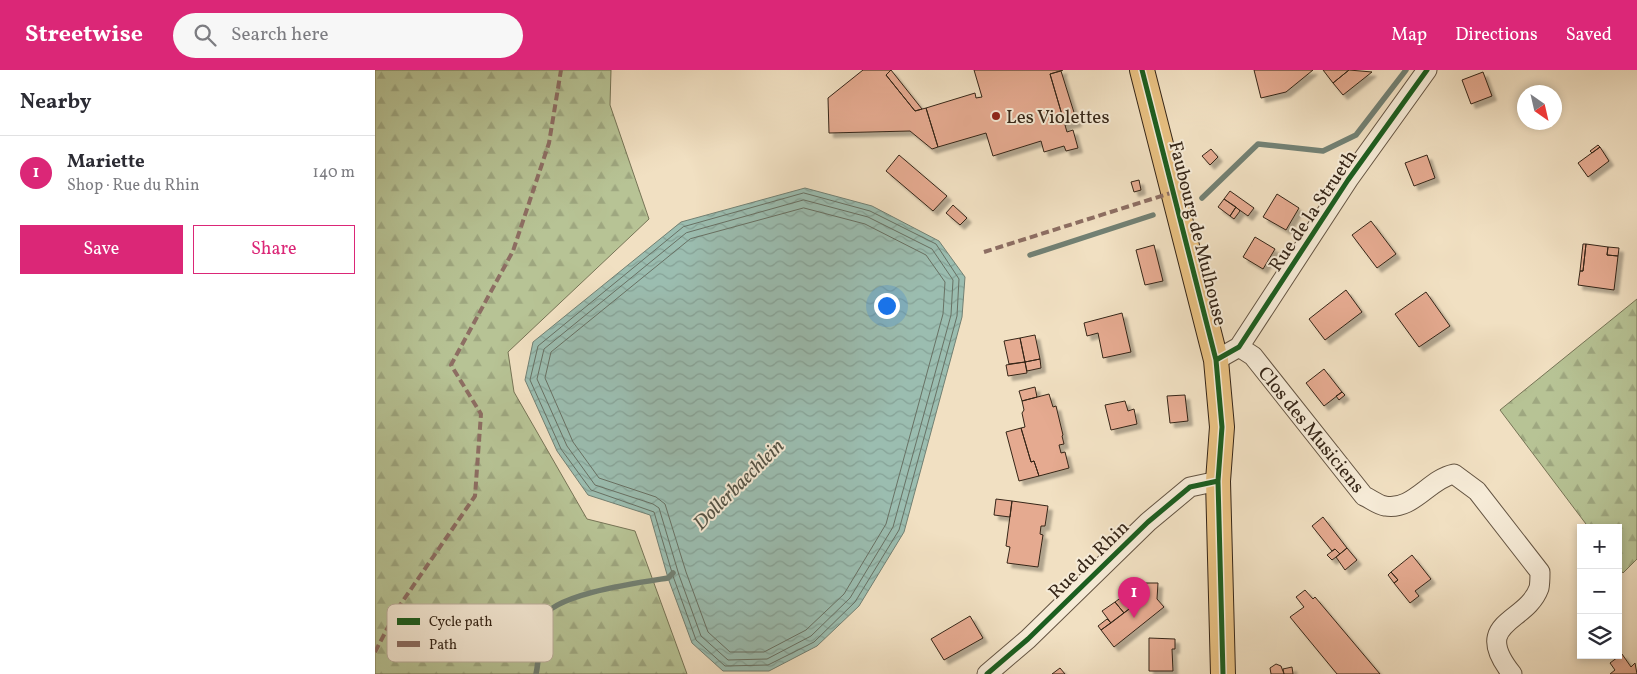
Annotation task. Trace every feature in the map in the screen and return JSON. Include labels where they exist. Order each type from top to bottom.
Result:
[{"type":"main road","name":"Faubourg de Mulhouse","points":[[1143,70],[1216,360],[1221,427],[1218,481],[1223,674]]},
{"type":"street","name":"Rue de la Strueth","points":[[1216,360],[1239,347],[1349,180],[1427,70]]},
{"type":"street","name":"Clos des Musiciens","points":[[1239,347],[1253,356],[1364,496],[1384,506],[1401,506],[1443,476],[1454,474],[1477,491],[1540,572],[1539,587],[1534,597],[1500,630],[1497,644],[1500,659],[1512,674]]},
{"type":"street","name":"Rue du Rhin","points":[[987,674],[1028,639],[1148,522],[1190,487],[1218,481]]},
{"type":"green space","points":[[375,70],[611,70],[610,105],[649,219],[508,352],[514,392],[587,519],[635,531],[687,674],[375,674]]},
{"type":"green space","points":[[1637,299],[1637,559],[1623,573],[1622,524],[1586,524],[1500,410]]},
{"type":"water","points":[[805,188],[872,206],[939,241],[965,277],[962,317],[904,532],[859,606],[817,646],[769,671],[723,671],[692,643],[668,578],[650,515],[588,495],[557,451],[525,380],[533,342],[681,222]]},
{"type":"building","points":[[863,70],[891,70],[886,75],[915,111],[926,108],[938,147],[932,149],[910,131],[829,133],[828,98]]},
{"type":"building","points":[[891,70],[922,109],[915,111],[886,75]]},
{"type":"building","name":"Les Violettes","points":[[974,70],[1063,70],[1050,74],[1067,132],[1073,130],[1078,148],[1066,151],[1064,146],[1044,152],[1041,141],[993,156],[986,133],[938,147],[926,108],[975,93],[976,98],[982,97]]},
{"type":"building","points":[[1254,70],[1313,70],[1286,92],[1261,98]]},
{"type":"building","points":[[1323,70],[1349,70],[1333,83]]},
{"type":"building","points":[[1349,70],[1372,72],[1343,95],[1333,83]]},
{"type":"building","points":[[1061,71],[1077,122],[1065,125],[1050,74]]},
{"type":"building","points":[[1483,72],[1492,96],[1471,104],[1462,80]]},
{"type":"building","points":[[1598,145],[1600,147],[1592,153],[1590,151]]},
{"type":"building","points":[[1600,147],[1609,161],[1588,177],[1578,163]]},
{"type":"building","points":[[1211,149],[1218,157],[1210,165],[1202,156]]},
{"type":"building","points":[[899,155],[947,196],[933,211],[886,171]]},
{"type":"building","points":[[1427,155],[1435,178],[1414,186],[1405,163]]},
{"type":"building","points":[[1139,180],[1141,190],[1134,192],[1131,182]]},
{"type":"building","points":[[1230,191],[1254,208],[1248,216],[1224,199]]},
{"type":"building","points":[[1277,194],[1299,208],[1286,230],[1263,217]]},
{"type":"building","points":[[1224,199],[1236,207],[1230,216],[1218,207]]},
{"type":"building","points":[[953,205],[967,218],[960,225],[946,213]]},
{"type":"building","points":[[1236,207],[1240,211],[1234,219],[1230,216]]},
{"type":"building","points":[[1371,221],[1396,254],[1377,268],[1352,235]]},
{"type":"building","points":[[1255,237],[1275,249],[1263,269],[1243,257]]},
{"type":"building","points":[[1583,244],[1586,244],[1583,271],[1580,271]]},
{"type":"building","points":[[1586,244],[1608,247],[1607,255],[1618,256],[1614,290],[1578,285],[1580,271],[1583,271]]},
{"type":"building","points":[[1154,245],[1163,281],[1145,285],[1136,250]]},
{"type":"building","points":[[1608,247],[1619,248],[1618,256],[1607,255]]},
{"type":"building","points":[[1346,290],[1362,312],[1325,340],[1309,319]]},
{"type":"building","points":[[1426,292],[1450,326],[1419,347],[1395,314]]},
{"type":"building","points":[[1122,313],[1131,352],[1103,358],[1098,333],[1087,336],[1084,323]]},
{"type":"building","points":[[1035,335],[1040,359],[1025,362],[1020,338]]},
{"type":"building","points":[[1020,338],[1025,362],[1009,364],[1004,341]]},
{"type":"building","points":[[1040,359],[1041,368],[1027,371],[1025,362]]},
{"type":"building","points":[[1025,362],[1027,373],[1008,376],[1006,365]]},
{"type":"building","points":[[1324,369],[1342,392],[1324,406],[1306,383]]},
{"type":"building","points":[[1035,387],[1037,397],[1022,401],[1019,391]]},
{"type":"building","points":[[1342,392],[1345,395],[1339,400],[1336,396]]},
{"type":"building","points":[[1049,394],[1053,407],[1056,406],[1063,435],[1064,444],[1059,445],[1061,453],[1065,452],[1069,468],[1039,476],[1034,461],[1031,462],[1021,428],[1025,427],[1022,401]]},
{"type":"building","points":[[1185,395],[1188,421],[1170,423],[1167,396]]},
{"type":"building","points":[[1125,401],[1128,411],[1134,409],[1137,424],[1111,430],[1105,405]]},
{"type":"building","points":[[1021,428],[1031,462],[1034,461],[1039,476],[1019,481],[1006,432]]},
{"type":"building","points":[[996,499],[1012,501],[1010,517],[994,515]]},
{"type":"building","points":[[1012,501],[1048,506],[1045,526],[1041,526],[1040,534],[1043,535],[1038,567],[1007,563],[1010,547],[1006,546]]},
{"type":"building","points":[[1323,517],[1347,548],[1340,554],[1335,549],[1332,551],[1312,526]]},
{"type":"building","points":[[1347,548],[1357,560],[1345,570],[1336,557]]},
{"type":"building","points":[[1335,549],[1340,554],[1332,560],[1327,555]]},
{"type":"building","points":[[1412,555],[1431,579],[1415,591],[1419,596],[1410,603],[1394,583],[1398,580],[1391,572]]},
{"type":"building","points":[[1391,572],[1398,580],[1394,583],[1388,575]]},
{"type":"building","points":[[1141,583],[1158,583],[1157,599],[1164,607],[1114,647],[1101,630],[1141,600]]},
{"type":"building","points":[[1141,583],[1141,600],[1124,613],[1115,602]]},
{"type":"building","points":[[1305,590],[1313,599],[1315,597],[1380,674],[1337,674],[1290,617],[1304,607],[1296,597]]},
{"type":"building","points":[[1115,602],[1124,613],[1111,623],[1102,611]]},
{"type":"building","points":[[970,616],[983,638],[944,660],[931,639]]},
{"type":"building","points":[[1107,619],[1111,623],[1101,630],[1098,626]]},
{"type":"building","points":[[1149,638],[1175,639],[1175,649],[1172,649],[1173,671],[1149,671]]},
{"type":"building","points":[[1622,654],[1631,667],[1635,663],[1637,674],[1610,674],[1615,670],[1610,663],[1615,659],[1622,659]]},
{"type":"building","points":[[1276,664],[1281,666],[1284,674],[1271,674],[1270,668]]},
{"type":"building","points":[[1292,667],[1293,674],[1284,674],[1283,669]]},
{"type":"building","points":[[1060,668],[1065,674],[1052,674]]},
{"type":"waterway","name":"Dollerbaechlein","points":[[1202,198],[1258,144],[1323,151],[1356,135],[1406,70]]},
{"type":"waterway","name":"Dollerbaechlein","points":[[1030,255],[1153,215]]},
{"type":"waterway","name":"Dollerbaechlein","points":[[553,609],[579,596],[619,586],[668,578],[673,573]]},
{"type":"waterway","name":"Dollerbaechlein","points":[[536,674],[538,662]]},
{"type":"marked path","points":[[401,604],[475,496],[481,414],[451,365],[513,251],[549,143],[561,70]]},
{"type":"marked path","points":[[984,252],[1174,192]]},
{"type":"marked path","points":[[375,652],[387,629]]},
{"type":"cycle path","points":[[1142,70],[1216,360],[1222,427],[1218,481],[1223,674]]},
{"type":"cycle path","points":[[1216,360],[1239,347],[1348,180],[1427,70]]},
{"type":"cycle path","points":[[987,674],[1028,639],[1148,522],[1190,487],[1218,481]]},
{"type":"place","name":"Les Violettes","points":[[996,116]]},
{"type":"place","name":"Mariette","points":[[1134,618]]}]
